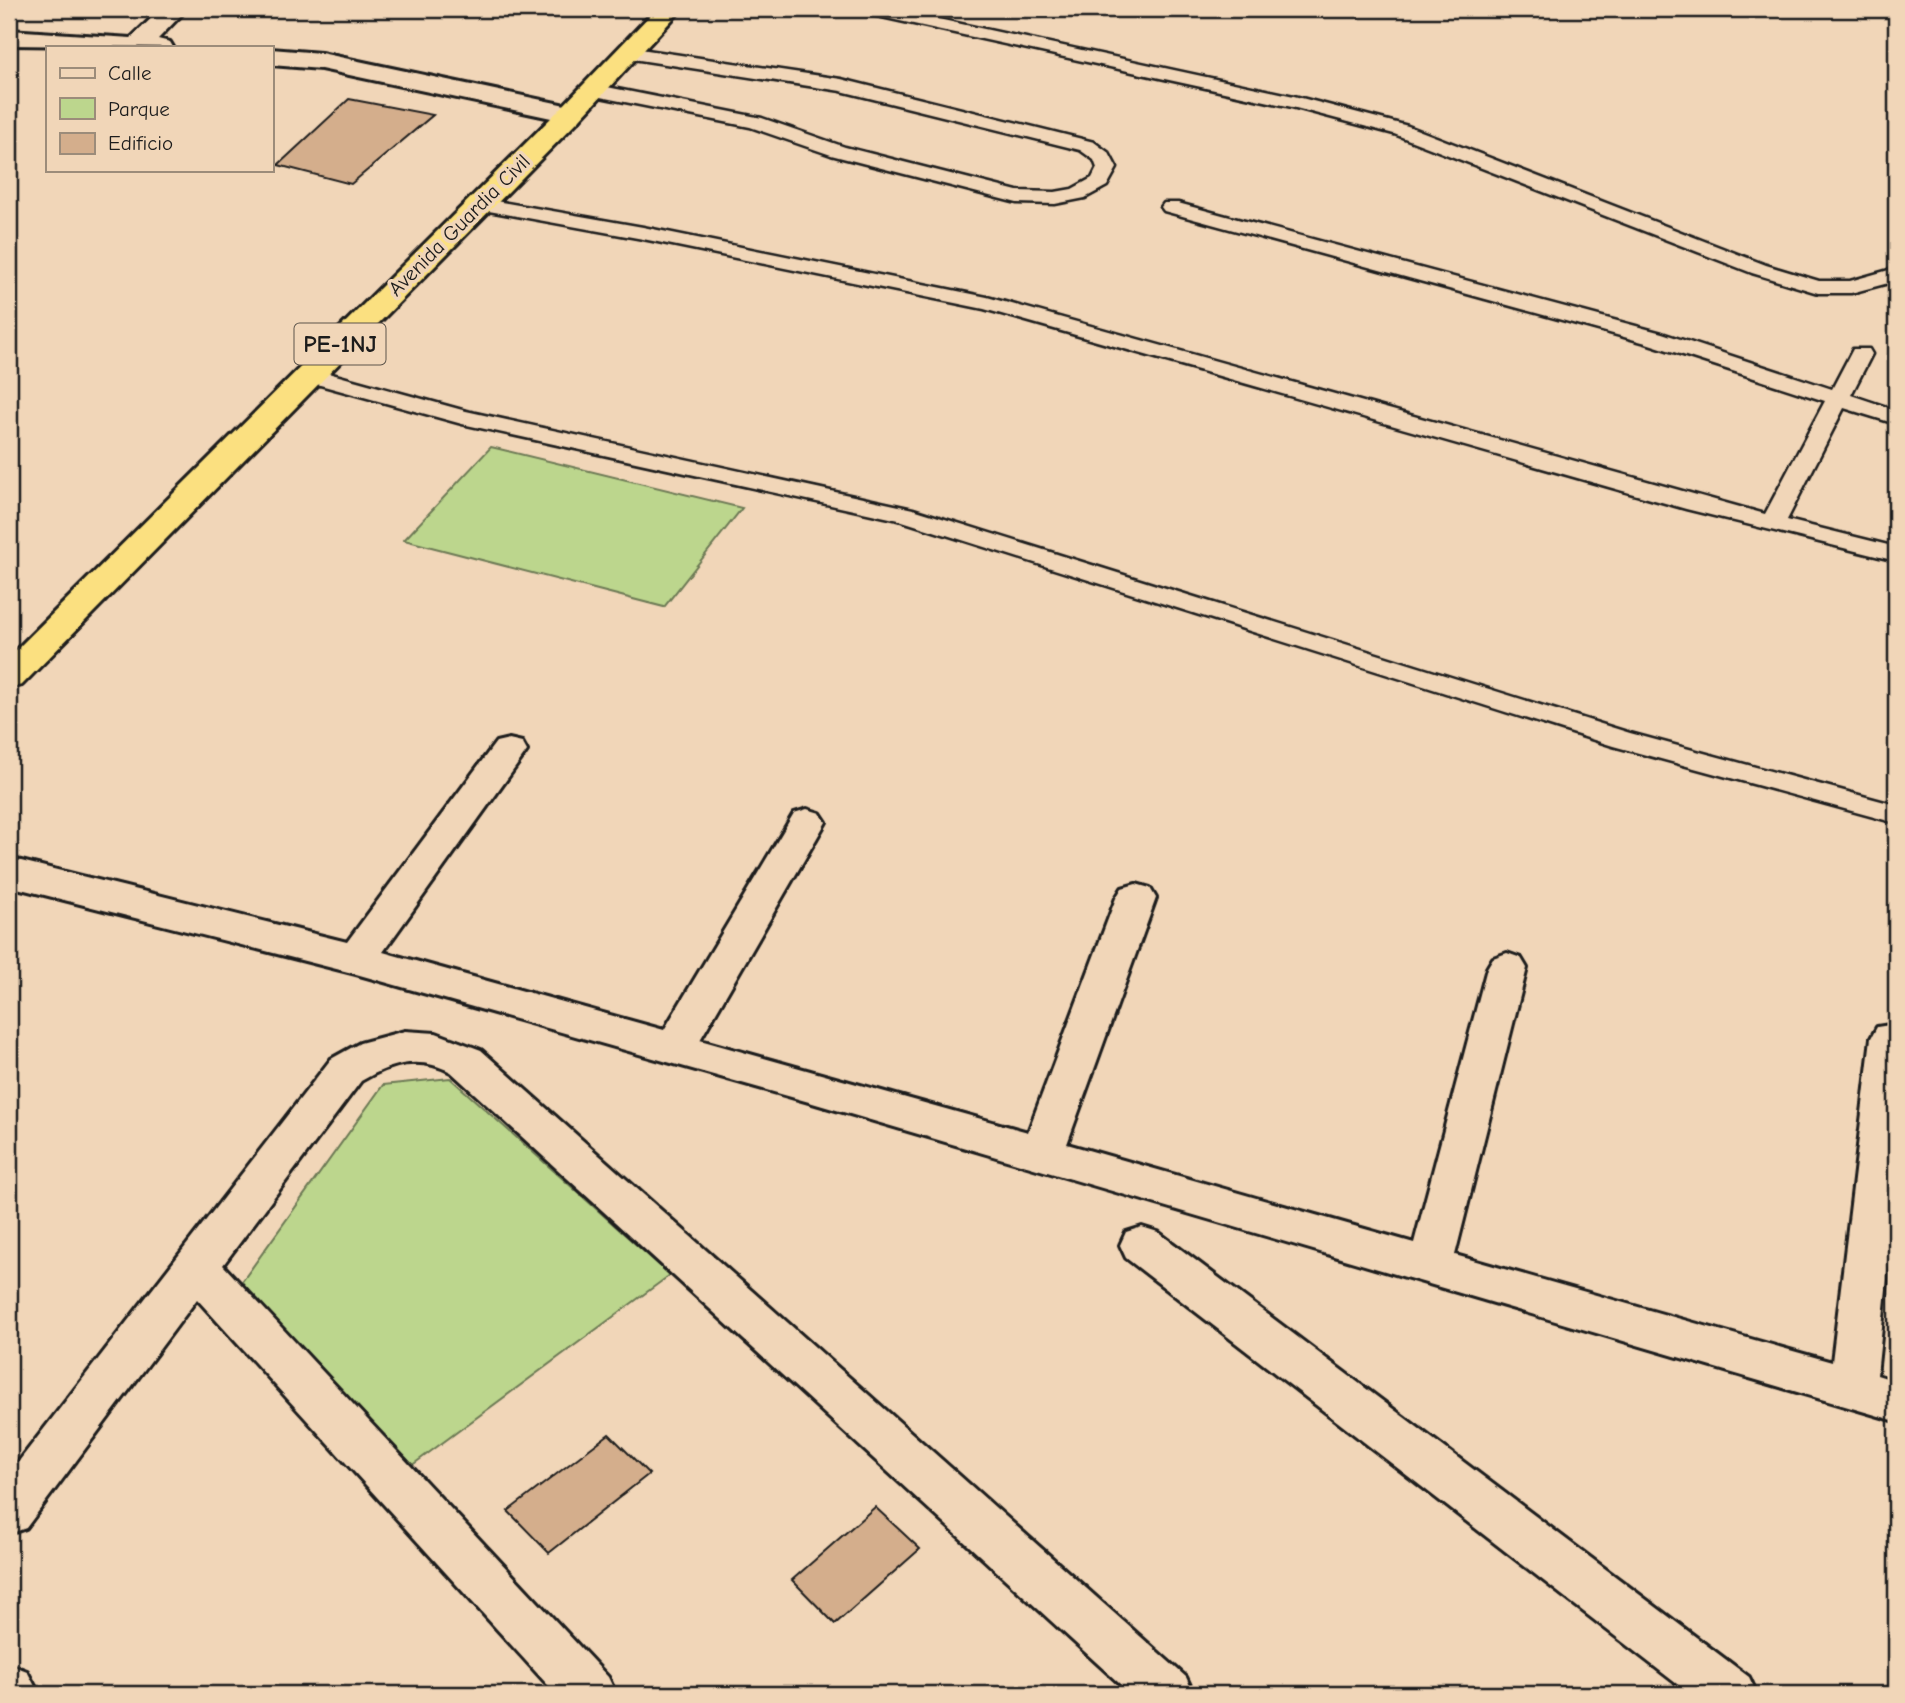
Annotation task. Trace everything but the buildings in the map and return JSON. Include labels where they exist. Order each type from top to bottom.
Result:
[{"type":"highway","name":"Avenida Guardia Civil","points":[[12,668],[310,375],[570,114],[670,9]]},
{"type":"street","points":[[9,38],[149,46],[175,9]]},
{"type":"street","points":[[273,57],[321,61],[570,114]]},
{"type":"street","points":[[356,959],[509,751]]},
{"type":"street","points":[[674,1049],[807,822]]},
{"type":"street","points":[[14,881],[356,959],[1042,1153],[1896,1401]]},
{"type":"street","points":[[1042,1153],[1136,898]]},
{"type":"street","points":[[1430,1266],[1507,968]]},
{"type":"street","points":[[1852,1388],[1892,1038]]},
{"type":"street","points":[[9,1512],[346,1070],[377,1052],[398,1047],[432,1047],[452,1052],[466,1061],[1168,1694]]},
{"type":"street","points":[[1142,1245],[1731,1694]]},
{"type":"street","points":[[197,1268],[590,1694]]},
{"type":"street","points":[[9,1688],[13,1694]]},
{"type":"lane","points":[[868,9],[1294,102],[1401,130],[1759,269],[1818,287],[1851,287],[1896,274]]},
{"type":"lane","points":[[592,90],[755,122],[838,151],[1017,197],[1055,198],[1078,194],[1100,182],[1107,168],[1102,157],[1087,146],[880,93],[627,53]]},
{"type":"lane","points":[[479,204],[643,233],[987,303],[1681,500],[1896,554]]},
{"type":"lane","points":[[1171,207],[1654,338],[1896,417]]},
{"type":"lane","points":[[1773,523],[1861,354]]},
{"type":"lane","points":[[310,375],[462,417],[905,514],[1609,736],[1896,814]]},
{"type":"green space","points":[[491,447],[742,508],[664,607],[404,540]]},
{"type":"green space","points":[[450,1078],[670,1275],[411,1466],[241,1283],[383,1085]]}]
